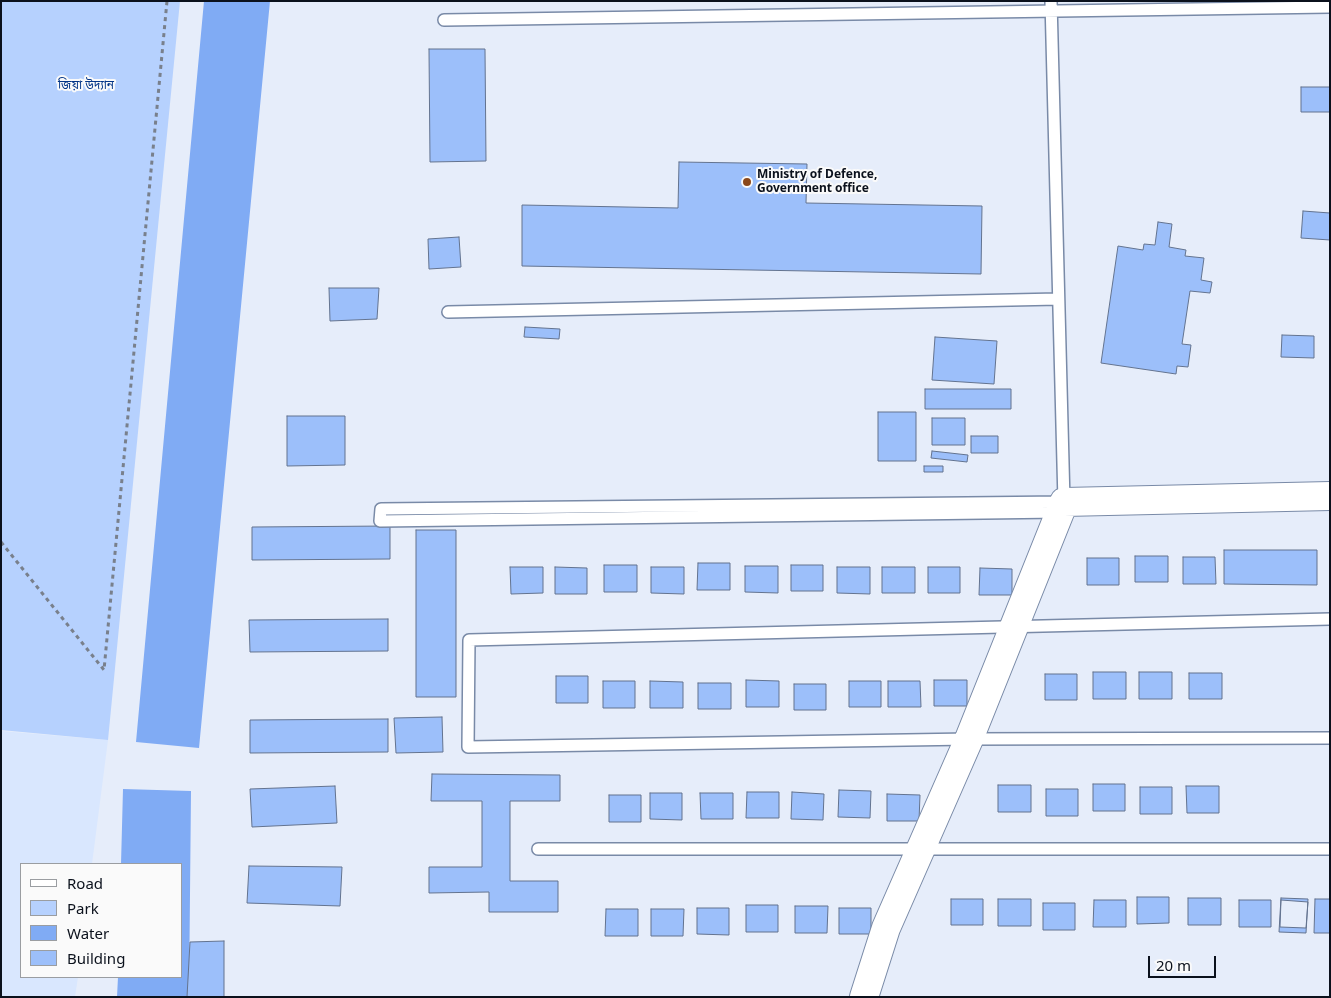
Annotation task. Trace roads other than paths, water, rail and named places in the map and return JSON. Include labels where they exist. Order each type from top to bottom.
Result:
[{"type":"street","points":[[1062,507],[1330,496]]},
{"type":"street","points":[[1062,507],[1330,506]]},
{"type":"street","points":[[864,997],[886,928],[969,739],[1016,626],[1062,507]]},
{"type":"lane","points":[[444,20],[1051,6],[1284,5],[1330,7]]},
{"type":"lane","points":[[1051,6],[1062,507]]},
{"type":"lane","points":[[448,312],[1058,300]]},
{"type":"lane","points":[[1062,507],[380,520],[381,509],[1062,507]]},
{"type":"lane","points":[[1330,619],[469,640],[468,747],[969,739],[1330,738]]},
{"type":"lane","points":[[538,849],[1330,849]]},
{"type":"water","points":[[204,1],[270,1],[199,748],[136,742]]},
{"type":"water","points":[[123,789],[191,791],[189,997],[117,997],[118,978],[182,978],[182,863],[121,863]]},
{"type":"place","name":"Ministry of Defence, Government office","points":[[747,182]]},
{"type":"park label","name":"জিয়া উদ্যান","points":[[86,86]]}]
